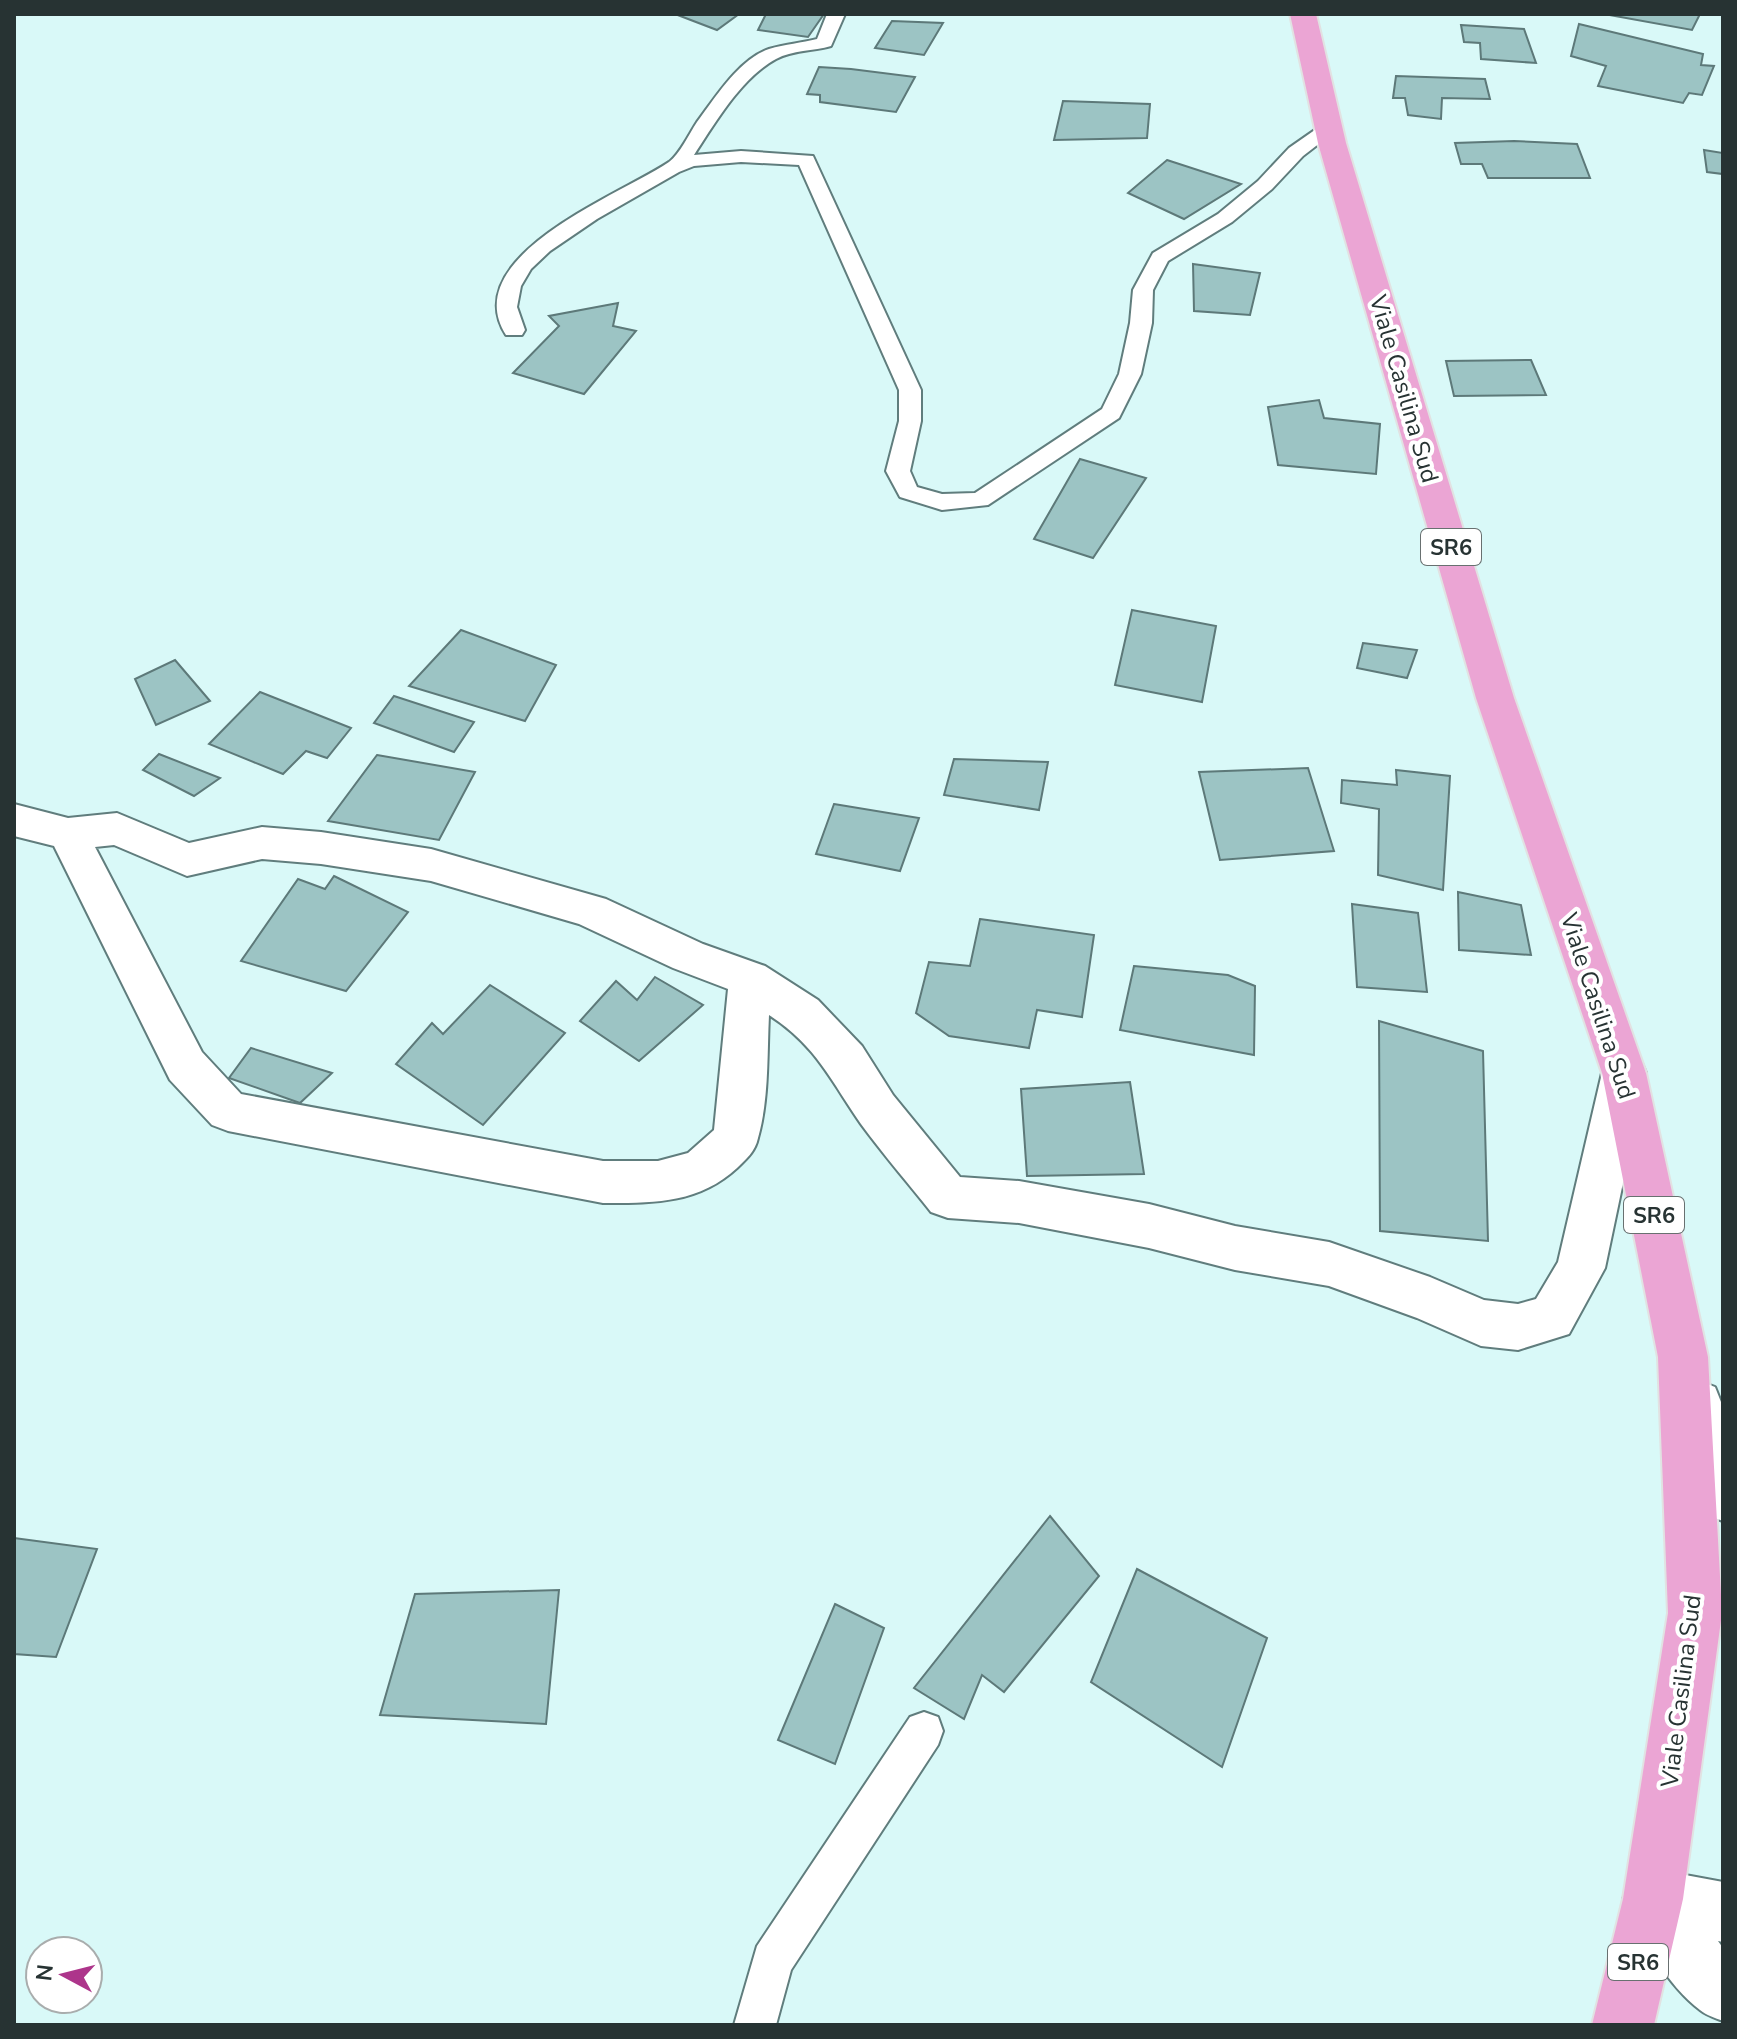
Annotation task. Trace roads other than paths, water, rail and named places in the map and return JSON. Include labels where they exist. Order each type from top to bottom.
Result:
[{"type":"main road","name":"Viale Casilina Sud","points":[[1303,14],[1329,129],[1495,698],[1624,1073],[1683,1357],[1695,1613],[1653,1899],[1623,2025]]},
{"type":"street","points":[[14,820],[68,834],[117,829],[187,860],[262,843],[321,848],[431,865],[591,911],[688,956],[750,979],[802,1013],[846,1059],[877,1109],[948,1197],[1019,1202],[1149,1226],[1235,1248],[1329,1264],[1430,1300],[1481,1323],[1518,1327],[1552,1318],[1581,1268],[1624,1073]]},
{"type":"street","points":[[68,834],[186,1066],[228,1111],[603,1182],[658,1182],[702,1170],[735,1140],[742,1095],[750,979]]},
{"type":"street","points":[[1683,1357],[1723,1495]]},
{"type":"street","points":[[1653,1899],[1723,1912]]},
{"type":"street","points":[[1653,1899],[1700,1968],[1723,1990]]},
{"type":"lane","points":[[678,165],[732,91],[755,68],[770,55],[807,49],[825,42],[836,14]]},
{"type":"lane","points":[[514,330],[507,319],[510,285],[541,245],[580,220],[678,165],[761,157],[806,160],[910,390],[910,421],[898,471],[908,492],[942,502],[980,500],[1111,413],[1130,374],[1141,323],[1143,290],[1160,257],[1225,218],[1265,185],[1296,152],[1329,129]]},
{"type":"lane","points":[[755,2025],[772,1961],[924,1731]]}]
